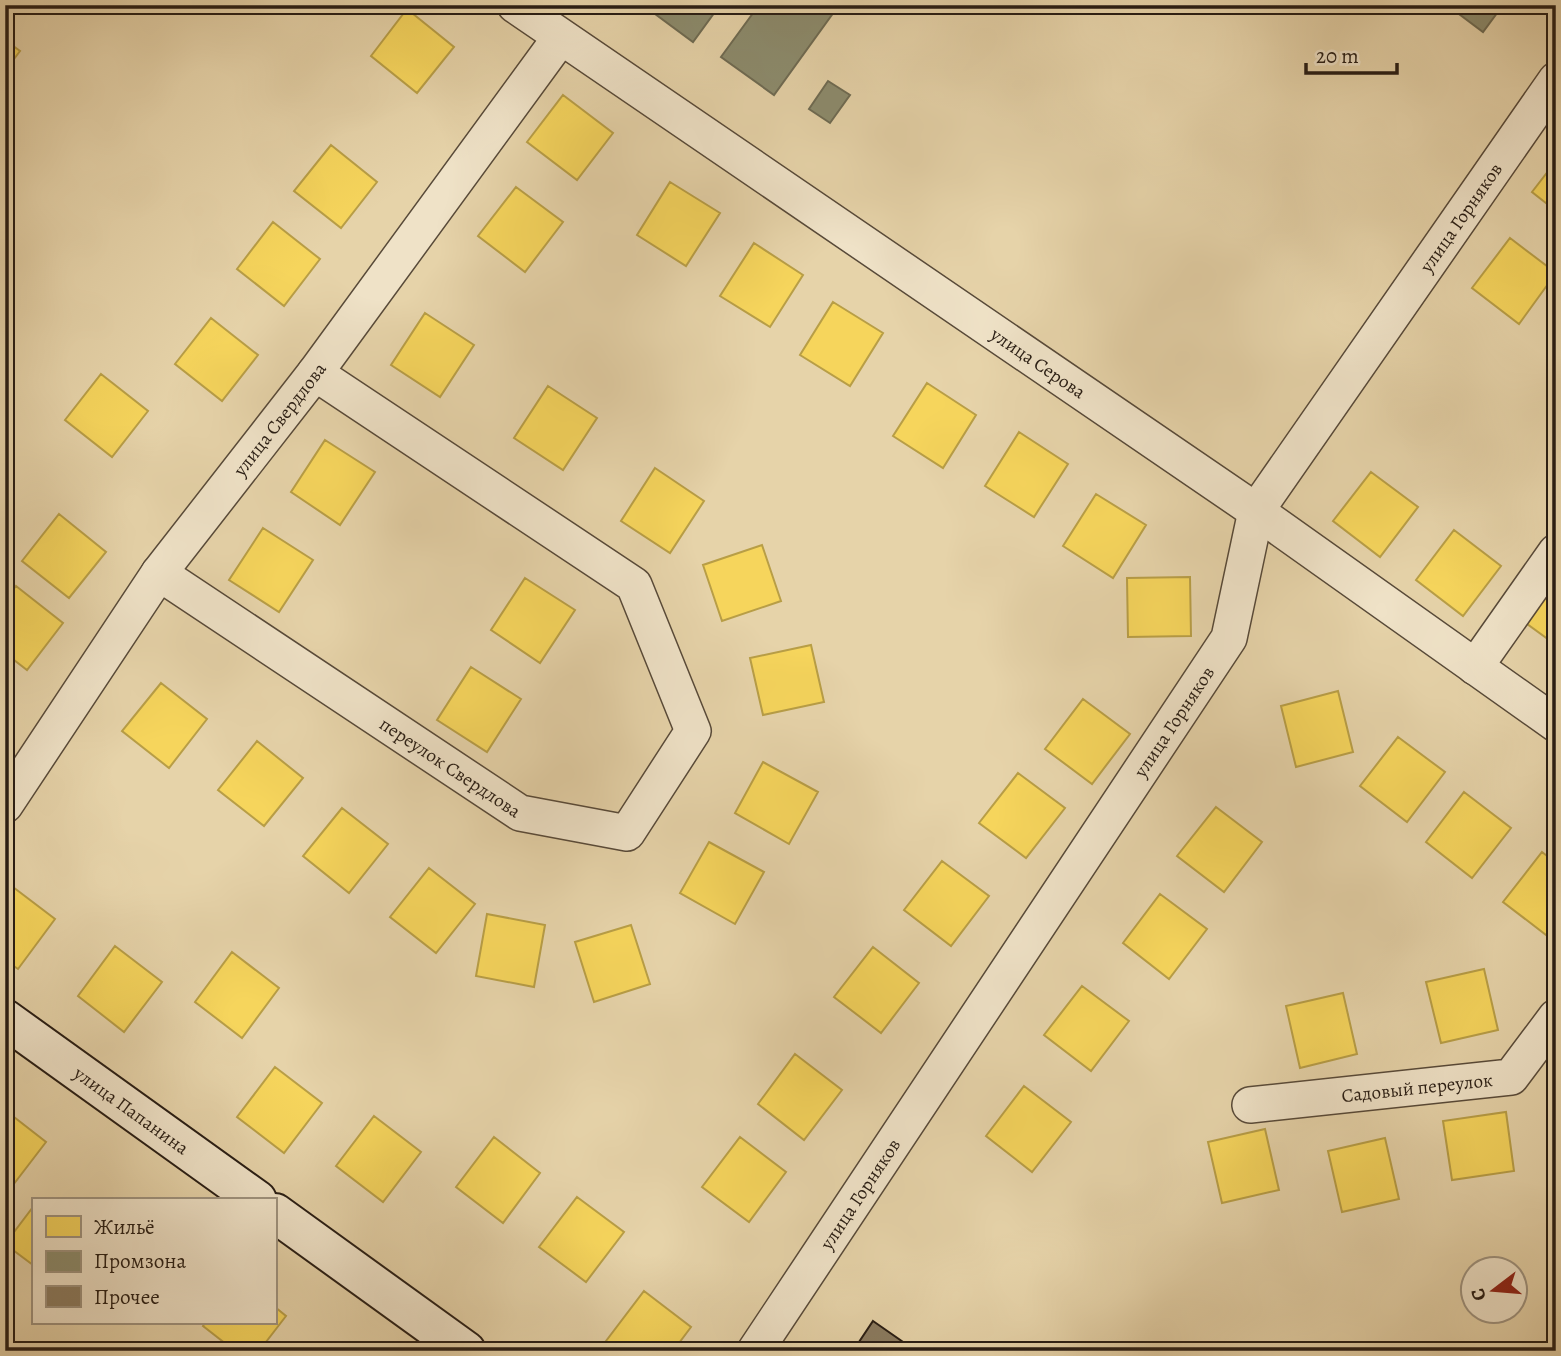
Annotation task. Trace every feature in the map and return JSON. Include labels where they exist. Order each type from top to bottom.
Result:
[{"type":"street","name":"улица Серова","points":[[515,5],[1256,510],[1556,724]]},
{"type":"street","name":"улица Свердлова","points":[[5,804],[159,573],[315,373],[560,38]]},
{"type":"street","name":"улица Горняков","points":[[755,1351],[1229,638],[1256,510],[1556,80]]},
{"type":"street","name":"переулок Свердлова","points":[[159,573],[520,813],[627,833],[693,731],[634,584],[315,373]]},
{"type":"street","points":[[1475,667],[1556,552]]},
{"type":"street","name":"Садовый переулок","points":[[1250,1105],[1511,1077],[1556,1017]]},
{"type":"street","name":"улица Папанина","points":[[5,1019],[254,1198]]},
{"type":"street","points":[[276,1214],[466,1351]]},
{"type":"building: Жильё","points":[[407,9],[454,47],[417,93],[371,56]]},
{"type":"building: Жильё","points":[[5,40],[20,51],[5,71]]},
{"type":"building: Жильё","points":[[563,95],[613,133],[577,180],[527,142]]},
{"type":"building: Жильё","points":[[331,145],[377,182],[341,228],[294,191]]},
{"type":"building: Жильё","points":[[1556,161],[1556,211],[1532,192]]},
{"type":"building: Жильё","points":[[670,182],[720,213],[686,266],[637,235]]},
{"type":"building: Жильё","points":[[516,187],[563,222],[525,272],[478,236]]},
{"type":"building: Жильё","points":[[273,222],[320,259],[284,306],[237,269]]},
{"type":"building: Жильё","points":[[1510,238],[1556,273],[1519,324],[1472,288]]},
{"type":"building: Жильё","points":[[754,243],[803,275],[770,327],[720,296]]},
{"type":"building: Жильё","points":[[833,302],[883,333],[850,386],[800,355]]},
{"type":"building: Жильё","points":[[425,313],[474,345],[440,397],[391,365]]},
{"type":"building: Жильё","points":[[211,318],[258,355],[222,401],[175,364]]},
{"type":"building: Жильё","points":[[101,374],[148,411],[112,457],[65,420]]},
{"type":"building: Жильё","points":[[927,383],[976,415],[943,468],[893,436]]},
{"type":"building: Жильё","points":[[548,386],[597,418],[563,470],[514,438]]},
{"type":"building: Жильё","points":[[1019,432],[1068,464],[1034,517],[985,486]]},
{"type":"building: Жильё","points":[[325,440],[375,472],[340,525],[291,492]]},
{"type":"building: Жильё","points":[[655,468],[704,501],[670,553],[621,521]]},
{"type":"building: Жильё","points":[[1371,472],[1418,507],[1380,557],[1333,521]]},
{"type":"building: Жильё","points":[[1096,494],[1146,525],[1113,578],[1063,546]]},
{"type":"building: Жильё","points":[[59,514],[106,552],[69,598],[22,561]]},
{"type":"building: Жильё","points":[[263,528],[313,560],[279,612],[229,580]]},
{"type":"building: Жильё","points":[[1454,530],[1501,566],[1463,616],[1416,580]]},
{"type":"building: Жильё","points":[[762,545],[781,601],[722,621],[703,565]]},
{"type":"building: Жильё","points":[[1190,577],[1191,636],[1128,637],[1127,578]]},
{"type":"building: Жильё","points":[[525,578],[575,610],[540,663],[491,630]]},
{"type":"building: Жильё","points":[[1556,578],[1556,645],[1523,621]]},
{"type":"building: Жильё","points":[[16,586],[63,623],[27,670],[5,653],[5,600]]},
{"type":"building: Жильё","points":[[811,645],[824,702],[763,715],[750,658]]},
{"type":"building: Жильё","points":[[471,667],[521,699],[487,752],[437,720]]},
{"type":"building: Жильё","points":[[161,683],[207,719],[169,768],[122,731]]},
{"type":"building: Жильё","points":[[1338,691],[1353,752],[1296,767],[1281,706]]},
{"type":"building: Жильё","points":[[1083,699],[1130,734],[1092,784],[1045,749]]},
{"type":"building: Жильё","points":[[1398,737],[1445,772],[1407,822],[1360,786]]},
{"type":"building: Жильё","points":[[257,741],[303,778],[264,826],[218,790]]},
{"type":"building: Жильё","points":[[763,762],[818,792],[789,844],[735,813]]},
{"type":"building: Жильё","points":[[1018,773],[1065,808],[1026,858],[979,823]]},
{"type":"building: Жильё","points":[[1464,792],[1511,828],[1472,878],[1426,842]]},
{"type":"building: Жильё","points":[[1216,807],[1262,842],[1224,892],[1177,856]]},
{"type":"building: Жильё","points":[[342,808],[388,844],[349,893],[303,856]]},
{"type":"building: Жильё","points":[[709,842],[764,872],[735,924],[680,893]]},
{"type":"building: Жильё","points":[[1542,852],[1556,863],[1556,930],[1550,938],[1503,902]]},
{"type":"building: Жильё","points":[[942,861],[989,896],[951,946],[904,910]]},
{"type":"building: Жильё","points":[[429,868],[475,904],[436,953],[390,917]]},
{"type":"building: Жильё","points":[[9,884],[55,919],[18,969],[5,960],[5,889]]},
{"type":"building: Жильё","points":[[1160,894],[1207,929],[1169,979],[1123,943]]},
{"type":"building: Жильё","points":[[487,914],[545,925],[534,987],[476,976]]},
{"type":"building: Жильё","points":[[631,925],[650,984],[594,1002],[575,942]]},
{"type":"building: Жильё","points":[[115,946],[162,982],[124,1032],[78,996]]},
{"type":"building: Жильё","points":[[873,947],[919,983],[881,1033],[834,997]]},
{"type":"building: Жильё","points":[[232,952],[279,988],[242,1038],[195,1002]]},
{"type":"building: Жильё","points":[[1484,969],[1498,1030],[1441,1043],[1426,982]]},
{"type":"building: Жильё","points":[[1082,986],[1129,1021],[1091,1071],[1044,1035]]},
{"type":"building: Жильё","points":[[1343,993],[1357,1054],[1300,1068],[1286,1006]]},
{"type":"building: Жильё","points":[[795,1054],[842,1090],[804,1140],[758,1104]]},
{"type":"building: Жильё","points":[[275,1067],[322,1103],[284,1153],[237,1117]]},
{"type":"building: Жильё","points":[[1024,1086],[1071,1122],[1032,1172],[986,1136]]},
{"type":"building: Жильё","points":[[5,1110],[46,1142],[10,1189],[5,1186]]},
{"type":"building: Жильё","points":[[1506,1112],[1514,1171],[1452,1180],[1443,1121]]},
{"type":"building: Жильё","points":[[374,1116],[421,1152],[383,1202],[336,1166]]},
{"type":"building: Жильё","points":[[1265,1129],[1279,1190],[1222,1203],[1208,1142]]},
{"type":"building: Жильё","points":[[494,1137],[540,1173],[503,1223],[456,1187]]},
{"type":"building: Жильё","points":[[740,1137],[786,1172],[749,1222],[702,1187]]},
{"type":"building: Жильё","points":[[1385,1138],[1399,1199],[1342,1212],[1328,1151]]},
{"type":"building: Жильё","points":[[577,1197],[624,1232],[586,1282],[539,1247]]},
{"type":"building: Жильё","points":[[32,1208],[32,1264],[5,1244]]},
{"type":"building: Жильё","points":[[644,1291],[691,1327],[673,1351],[619,1351],[606,1341]]},
{"type":"building: Жильё","points":[[276,1308],[286,1316],[259,1351],[235,1351],[203,1326],[276,1324]]},
{"type":"building: Промзона","points":[[649,5],[720,5],[693,42],[647,8]]},
{"type":"building: Промзона","points":[[759,5],[839,5],[774,95],[721,57]]},
{"type":"building: Промзона","points":[[1447,5],[1503,5],[1483,32]]},
{"type":"building: Промзона","points":[[828,81],[850,95],[830,123],[809,109]]},
{"type":"building: Прочее","points":[[873,1321],[916,1351],[853,1351]]}]
